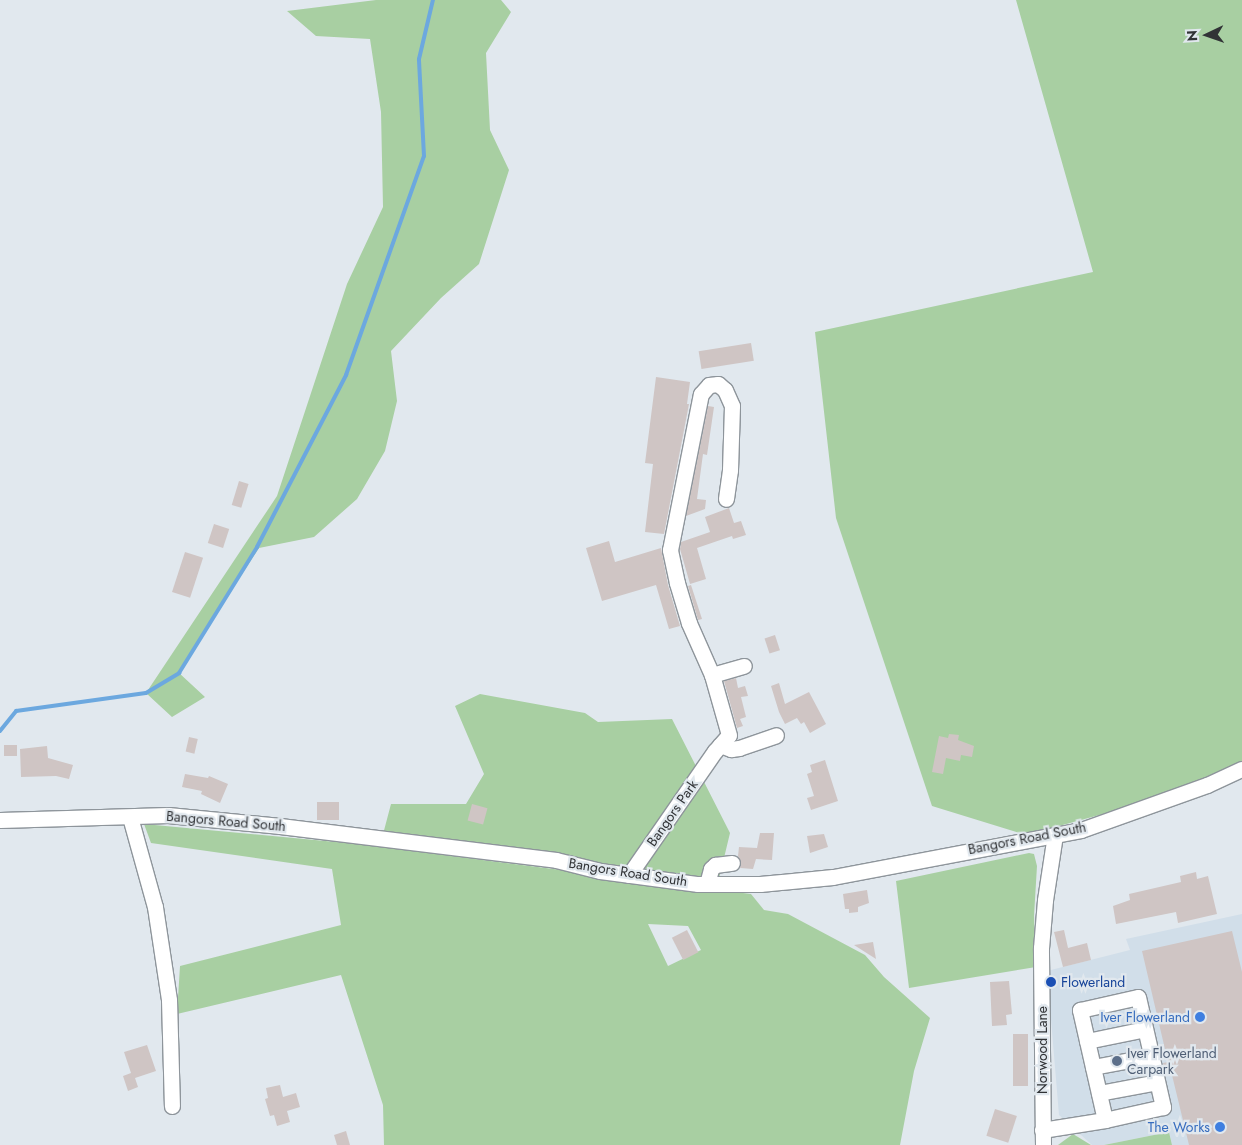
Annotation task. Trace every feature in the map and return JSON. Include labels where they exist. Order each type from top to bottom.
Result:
[{"type":"street","points":[[726,499],[730,470],[732,406],[725,390],[718,384],[709,385],[701,394],[670,550],[677,583],[689,623],[712,675],[744,666]]},
{"type":"street","name":"Bangors Park","points":[[629,875],[729,735],[712,675]]},
{"type":"street","points":[[718,748],[739,748],[776,735]]},
{"type":"street","name":"Bangors Road South","points":[[0,820],[168,815],[280,826],[556,860],[629,875],[707,884],[760,884],[834,877],[1081,830],[1207,785],[1242,769]]},
{"type":"street","points":[[130,817],[155,907],[169,1000],[172,1106]]},
{"type":"street","name":"Norwood Lane","points":[[1043,1138],[1041,948],[1045,900],[1055,835]]},
{"type":"street","points":[[707,884],[711,869],[715,865],[732,863]]},
{"type":"street","points":[[1043,1138],[1105,1120],[1163,1107],[1138,996],[1080,1010],[1105,1120]]},
{"type":"street","points":[[1087,1040],[1145,1029]]},
{"type":"street","points":[[1093,1067],[1151,1056]]},
{"type":"street","points":[[1099,1093],[1157,1082]]},
{"type":"shaded area","points":[[1242,914],[1242,1145],[1172,1145],[1169,1132],[1104,1145],[1092,1145],[1059,1115],[1047,971],[1130,950],[1126,939]]},
{"type":"green space","points":[[376,0],[501,0],[511,12],[486,53],[490,130],[509,170],[479,264],[441,298],[391,351],[397,401],[385,451],[357,499],[314,537],[259,548],[178,672],[205,697],[172,717],[146,693],[277,496],[347,284],[383,207],[381,112],[370,39],[316,36],[287,11]]},
{"type":"green space","points":[[1016,0],[1242,0],[1242,769],[1180,793],[1026,835],[932,806],[836,518],[815,332],[1093,272]]},
{"type":"green space","points":[[480,694],[585,713],[598,722],[672,719],[730,833],[718,883],[382,838],[391,804],[466,804],[484,774],[455,706]]},
{"type":"green space","points":[[144,824],[357,844],[751,894],[764,910],[788,914],[865,955],[884,977],[930,1018],[914,1071],[900,1145],[384,1145],[383,1105],[341,975],[177,1014],[180,966],[341,925],[332,869],[151,843]],"holes":[[[648,924],[688,926],[701,950],[668,966]]]},
{"type":"green space","points":[[1029,853],[1034,854],[1037,866],[1034,916],[1036,967],[909,988],[896,881]]},
{"type":"green space","points":[[1169,1132],[1172,1145],[1104,1145]]},
{"type":"green space","points":[[1073,1134],[1091,1145],[1058,1145]]},
{"type":"building","points":[[751,343],[754,361],[701,369],[699,351]]},
{"type":"building","points":[[656,377],[690,382],[687,404],[689,404],[664,534],[645,532],[653,464],[645,463]]},
{"type":"building","points":[[708,406],[714,407],[707,455],[703,454],[697,499],[706,500],[705,509],[686,516]]},
{"type":"building","points":[[239,481],[249,484],[241,508],[232,505]]},
{"type":"building","points":[[729,508],[734,523],[741,521],[746,535],[733,539],[732,536],[697,548],[706,579],[690,584],[680,549],[681,542],[710,532],[705,517]]},
{"type":"building","points":[[214,524],[229,529],[223,548],[208,543]]},
{"type":"building","points":[[609,541],[615,562],[661,548],[668,585],[680,626],[669,629],[656,585],[602,601],[586,548]]},
{"type":"building","points":[[185,552],[203,558],[190,598],[172,592]]},
{"type":"building","points":[[691,585],[702,619],[698,620],[688,586]]},
{"type":"building","points":[[775,635],[780,650],[769,654],[765,638]]},
{"type":"building","points":[[736,678],[738,688],[745,686],[748,696],[741,697],[746,717],[740,719],[743,726],[737,728],[724,681]]},
{"type":"building","points":[[779,683],[785,704],[809,692],[826,724],[810,733],[804,722],[801,724],[797,718],[785,724],[771,686]]},
{"type":"building","points":[[949,734],[959,735],[958,740],[974,746],[972,757],[961,755],[960,761],[946,758],[943,774],[932,772],[939,736],[948,738]]},
{"type":"building","points":[[189,737],[198,739],[194,754],[186,752]]},
{"type":"building","points":[[4,745],[17,745],[17,756],[4,756]]},
{"type":"building","points":[[47,746],[48,758],[73,765],[69,779],[56,776],[21,777],[20,749]]},
{"type":"building","points":[[825,760],[838,801],[811,810],[807,798],[814,796],[807,774],[812,772],[810,765]]},
{"type":"building","points":[[185,774],[208,778],[209,776],[228,784],[220,803],[201,794],[202,791],[182,787]]},
{"type":"building","points":[[317,802],[339,802],[339,820],[317,820]]},
{"type":"building","points":[[472,804],[487,808],[483,825],[468,820]]},
{"type":"building","points":[[760,833],[774,833],[772,860],[756,859],[753,869],[740,868],[739,847],[757,848]]},
{"type":"building","points":[[824,834],[828,847],[810,853],[807,836]]},
{"type":"building","points":[[1196,872],[1197,879],[1208,876],[1217,914],[1178,923],[1176,912],[1116,924],[1113,906],[1130,900],[1129,894],[1181,882],[1180,876]]},
{"type":"building","points":[[867,890],[869,903],[858,907],[858,912],[849,913],[849,909],[845,909],[843,894]]},
{"type":"building","points":[[687,930],[698,952],[683,960],[672,938]]},
{"type":"building","points":[[1064,930],[1068,948],[1087,943],[1091,960],[1063,967],[1054,932]]},
{"type":"building","name":"Iver Flowerland","points":[[1232,931],[1242,972],[1242,1145],[1189,1145],[1171,1071],[1165,1073],[1163,1063],[1168,1062],[1142,951]]},
{"type":"building","points":[[873,942],[876,959],[854,945]]},
{"type":"building","points":[[1009,981],[1012,1014],[1006,1015],[1007,1025],[992,1026],[990,982]]},
{"type":"building","points":[[1013,1034],[1028,1034],[1028,1086],[1013,1086]]},
{"type":"building","points":[[147,1045],[156,1071],[135,1078],[138,1087],[128,1091],[123,1076],[131,1073],[124,1052]]},
{"type":"building","points":[[280,1085],[283,1097],[296,1093],[300,1107],[287,1111],[290,1122],[277,1126],[274,1115],[270,1116],[265,1099],[268,1098],[266,1088]]},
{"type":"building","points":[[995,1109],[1017,1116],[1008,1143],[986,1136]]},
{"type":"building","points":[[346,1131],[350,1145],[337,1145],[334,1135]]},
{"type":"waterway","points":[[0,731],[16,711],[146,693],[179,673],[257,547],[346,375],[424,156],[419,59],[433,0]]},
{"type":"place","name":"Flowerland","points":[[1051,982]]},
{"type":"place","name":"Iver Flowerland","points":[[1200,1017]]},
{"type":"place","name":"Iver Flowerland Carpark","points":[[1117,1061]]},
{"type":"place","name":"The Works","points":[[1220,1127]]}]
